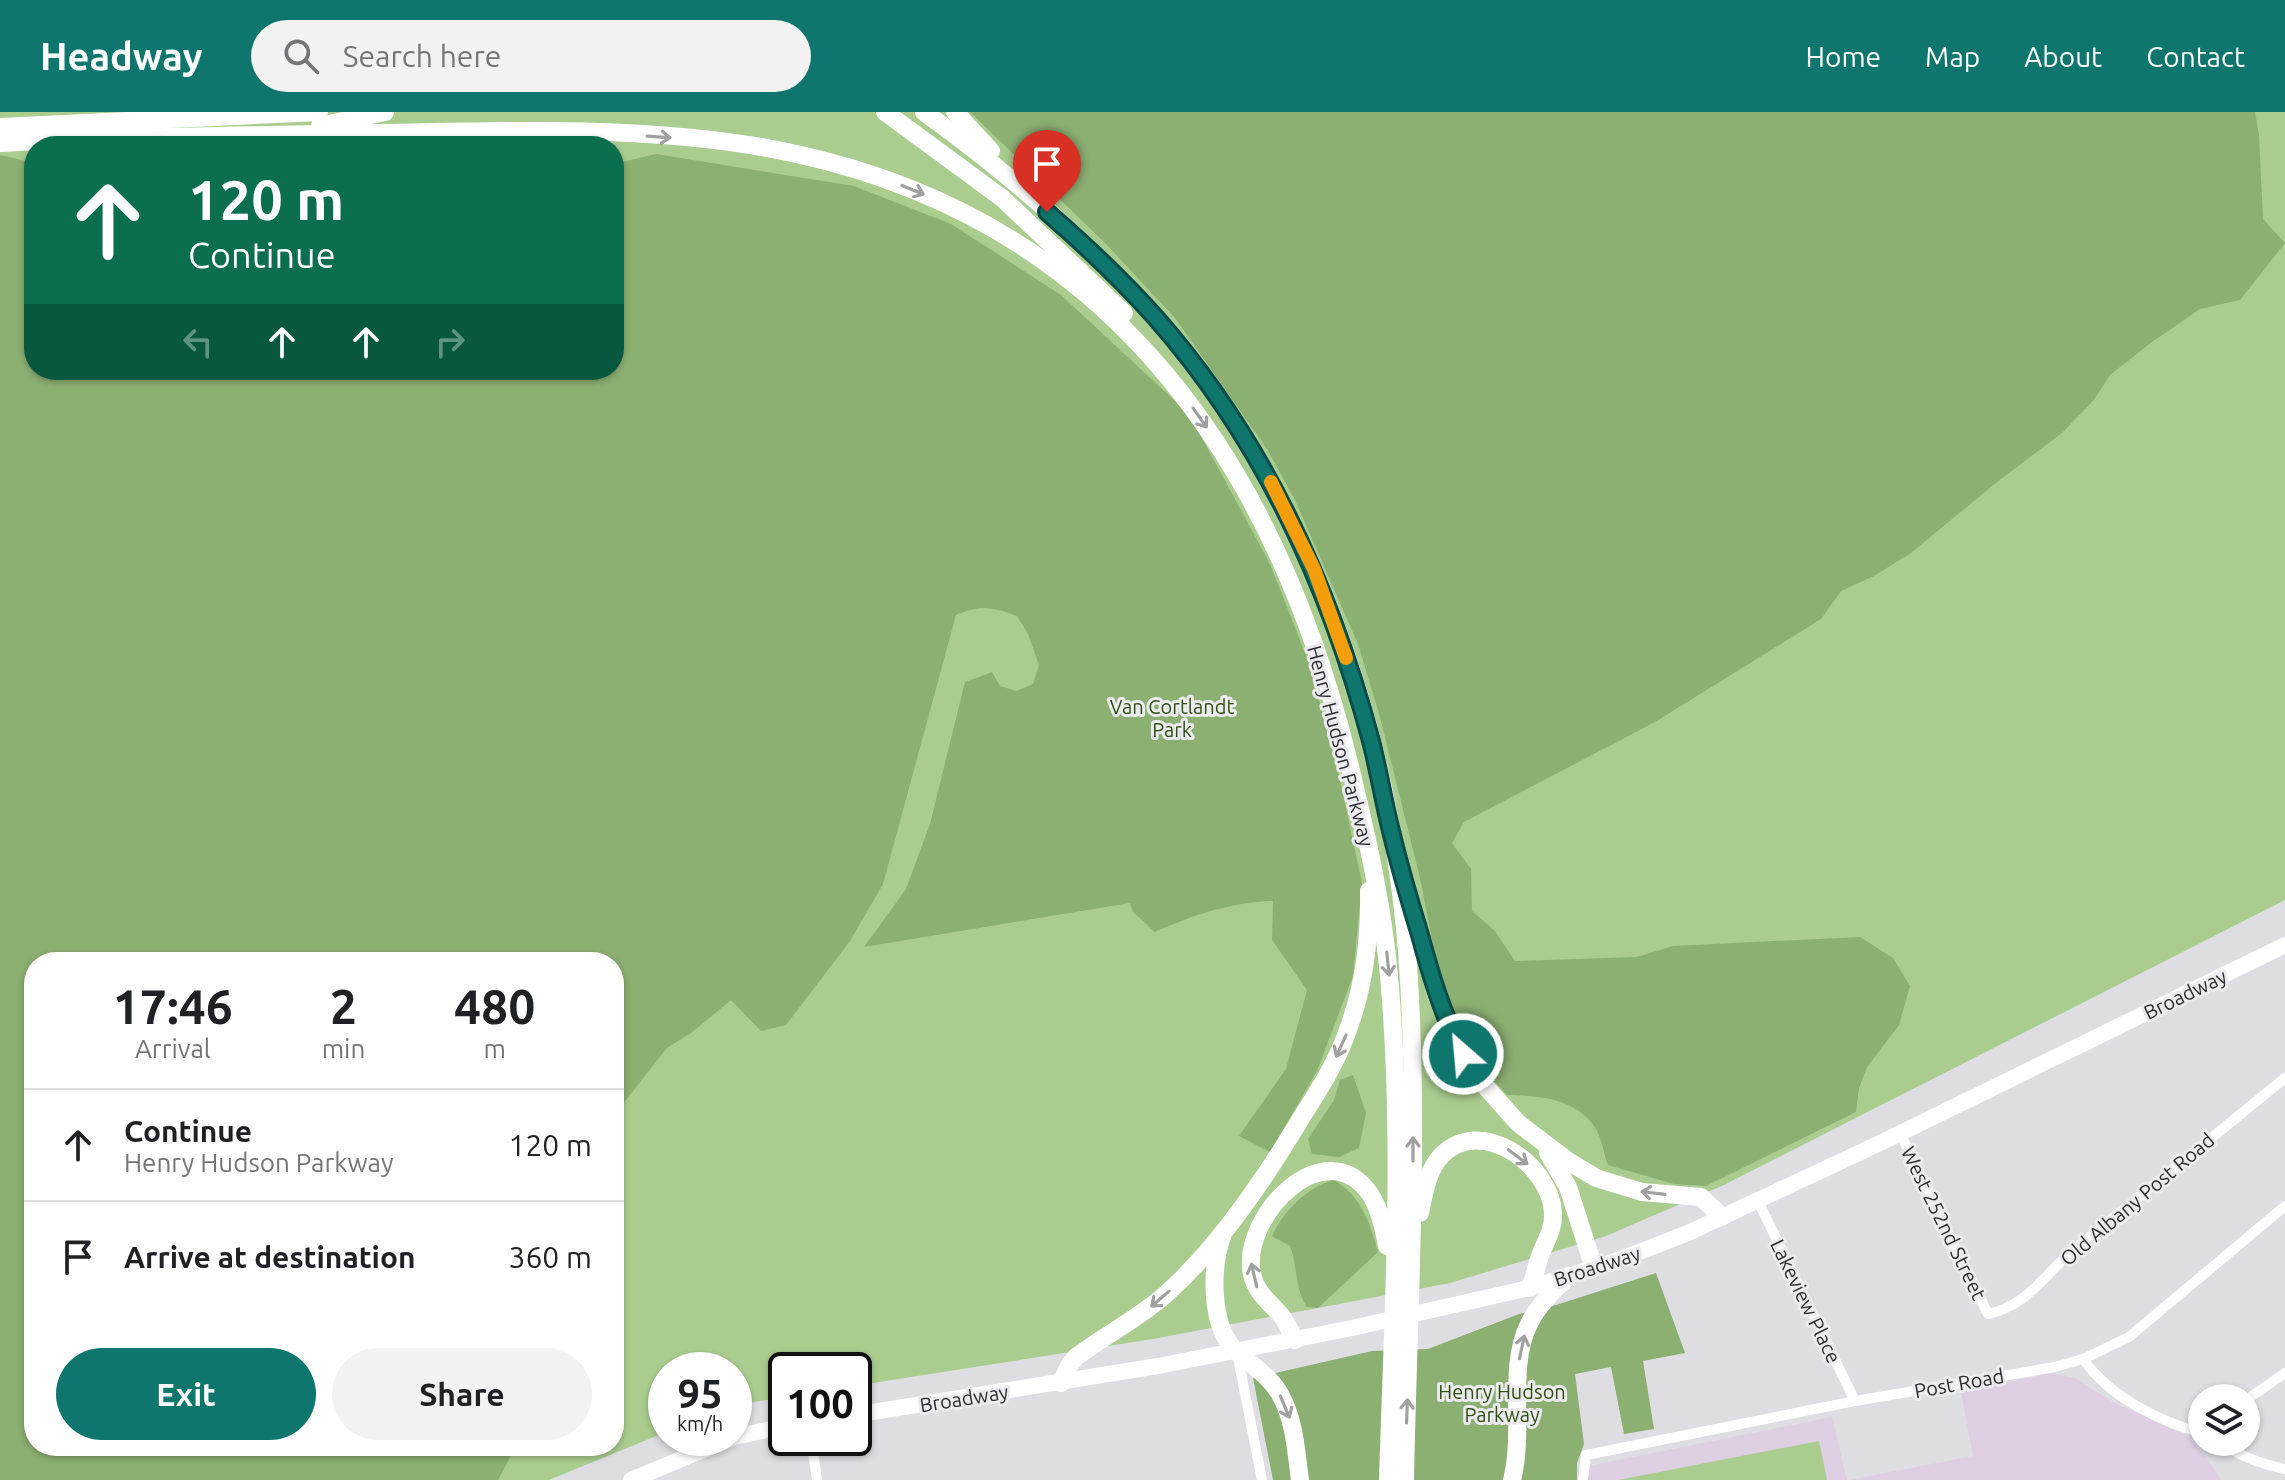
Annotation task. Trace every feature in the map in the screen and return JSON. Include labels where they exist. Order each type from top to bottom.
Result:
[{"type":"highway","points":[[0,127],[319,112]]},
{"type":"highway","points":[[274,135],[385,112]]},
{"type":"highway","points":[[885,112],[975,177],[1029,222],[1136,325],[1168,375]]},
{"type":"highway","name":"Henry Hudson Parkway","points":[[924,112],[994,165],[1047,212],[1155,317],[1200,374],[1273,485],[1314,569],[1350,671],[1376,763],[1402,905],[1410,1002],[1413,1098],[1411,1255],[1402,1289]]},
{"type":"highway","points":[[955,112],[1047,212]]},
{"type":"highway","name":"Henry Hudson Parkway","points":[[240,136],[488,131],[625,135],[751,146],[824,161],[908,188],[953,207],[1011,240],[1092,299],[1141,344],[1168,375],[1224,455],[1289,574],[1337,714],[1365,832],[1383,927],[1392,1023],[1402,1289],[1405,1480]]},
{"type":"highway","name":"Henry Hudson Parkway","points":[[0,143],[24,142]]},
{"type":"highway","points":[[1061,1383],[1073,1360],[1156,1303],[1231,1221],[1266,1174],[1337,1057],[1349,1027],[1367,943],[1369,896],[1365,832]]},
{"type":"highway","points":[[1391,834],[1431,977],[1449,1026],[1485,1086],[1549,1154],[1563,1175],[1594,1268]]},
{"type":"highway","points":[[1524,1128],[1568,1161],[1602,1181],[1642,1192],[1701,1197],[1722,1217]]},
{"type":"highway","points":[[1411,1255],[1426,1187],[1438,1159],[1461,1143],[1488,1141],[1511,1151],[1527,1164],[1540,1178],[1551,1200],[1553,1216],[1550,1233],[1529,1288]]},
{"type":"highway","points":[[1295,1340],[1282,1316],[1256,1286],[1251,1253],[1258,1231],[1270,1210],[1286,1191],[1307,1176],[1328,1171],[1344,1174],[1369,1193],[1382,1221],[1402,1289]]},
{"type":"highway","points":[[1231,1221],[1219,1244],[1214,1278],[1222,1328],[1236,1351],[1267,1377],[1281,1396],[1291,1422],[1300,1480]]},
{"type":"highway","points":[[1512,1480],[1518,1445],[1522,1340],[1535,1313],[1569,1276]]},
{"type":"highway","name":"Henry Hudson Parkway","points":[[1388,1480],[1401,1343]]},
{"type":"main road","name":"Broadway","points":[[872,1412],[1061,1383],[1295,1340],[1529,1288],[1594,1268],[1648,1249],[1758,1201],[2285,945]]},
{"type":"main road","points":[[631,1480],[689,1456]]},
{"type":"street","name":"Old Albany Post Road","points":[[1988,1314],[2025,1297],[2062,1259],[2285,1078]]},
{"type":"street","name":"West 252nd Street","points":[[1900,1133],[1988,1314]]},
{"type":"street","name":"Lakeview Place","points":[[1758,1201],[1855,1401]]},
{"type":"street","name":"Post Road","points":[[1583,1480],[1586,1455],[1855,1401],[2055,1367],[2083,1359],[2129,1337],[2285,1206]]},
{"type":"street","points":[[1236,1351],[1262,1480]]},
{"type":"street","points":[[2083,1359],[2104,1383],[2154,1416],[2188,1428]]},
{"type":"street","points":[[2260,1390],[2285,1373]]},
{"type":"street","points":[[814,1456],[817,1480]]},
{"type":"street","points":[[2242,1456],[2263,1465],[2285,1469]]},
{"type":"shaded area","points":[[2051,1373],[2075,1378],[2111,1401],[2188,1436],[2188,1456],[2204,1456],[2222,1480],[1849,1480],[1973,1456],[1961,1392]]},
{"type":"shaded area","points":[[1832,1417],[1847,1480],[1585,1480],[1589,1466]]},
{"type":"green space","name":"Van Cortlandt Park","points":[[0,112],[2285,112],[2285,900],[1724,1185],[1606,1236],[1450,1283],[1153,1339],[872,1383],[872,1352],[768,1352],[768,1400],[752,1402],[752,1352],[648,1352],[648,1439],[624,1449],[624,952],[24,952],[24,1456],[608,1456],[549,1480],[0,1480]]},
{"type":"green space","points":[[970,112],[2255,112],[2263,219],[2285,243],[2240,300],[2200,309],[2152,342],[2110,375],[2093,401],[2062,433],[1911,553],[1874,576],[1841,591],[1821,619],[1655,722],[1464,822],[1452,843],[1471,869],[1472,911],[1495,931],[1515,961],[1637,957],[1673,946],[1860,937],[1893,958],[1910,986],[1899,1025],[1867,1067],[1859,1088],[1856,1112],[1706,1186],[1674,1184],[1608,1165],[1596,1129],[1579,1111],[1545,1098],[1507,1095],[1483,1068],[1441,986],[1420,878],[1380,717],[1358,644],[1295,500],[1267,449],[1175,318],[1106,244]]},
{"type":"green space","points":[[656,154],[854,186],[951,224],[1061,295],[1189,414],[1270,564],[1309,663],[1336,762],[1362,883],[1353,976],[1317,1071],[1270,1152],[1239,1136],[1286,1069],[1307,990],[1272,940],[1273,901],[1213,910],[1155,932],[1133,912],[1130,903],[864,947],[906,889],[930,824],[965,682],[992,672],[1000,686],[1016,691],[1033,684],[1039,665],[1028,634],[1017,616],[1000,610],[973,609],[956,615],[883,884],[850,941],[786,1025],[761,1031],[731,1000],[667,1048],[624,1102],[624,952],[24,952],[24,1456],[511,1456],[498,1480],[0,1480],[0,155],[24,161],[24,380],[624,380],[624,162]]},
{"type":"green space","points":[[1353,1075],[1366,1113],[1359,1148],[1339,1157],[1312,1154],[1308,1139],[1334,1100],[1340,1080]]},
{"type":"green space","points":[[1334,1180],[1358,1203],[1368,1221],[1378,1252],[1318,1308],[1307,1307],[1300,1292],[1290,1246],[1272,1236],[1297,1201],[1315,1188]]},
{"type":"green space","name":"Henry Hudson Parkway","points":[[1656,1273],[1685,1353],[1643,1361],[1654,1429],[1624,1434],[1611,1367],[1575,1374],[1584,1444],[1577,1463],[1577,1480],[1273,1480],[1253,1378],[1372,1351],[1428,1349],[1519,1314]]},
{"type":"green space","points":[[1819,1441],[1827,1480],[1618,1480]]},
{"type":"slow traffic","points":[[1271,482],[1314,569],[1346,658]]},
{"type":"route","points":[[1047,212],[1155,317],[1248,444],[1285,508],[1314,569],[1350,671],[1431,977],[1463,1054]]}]
